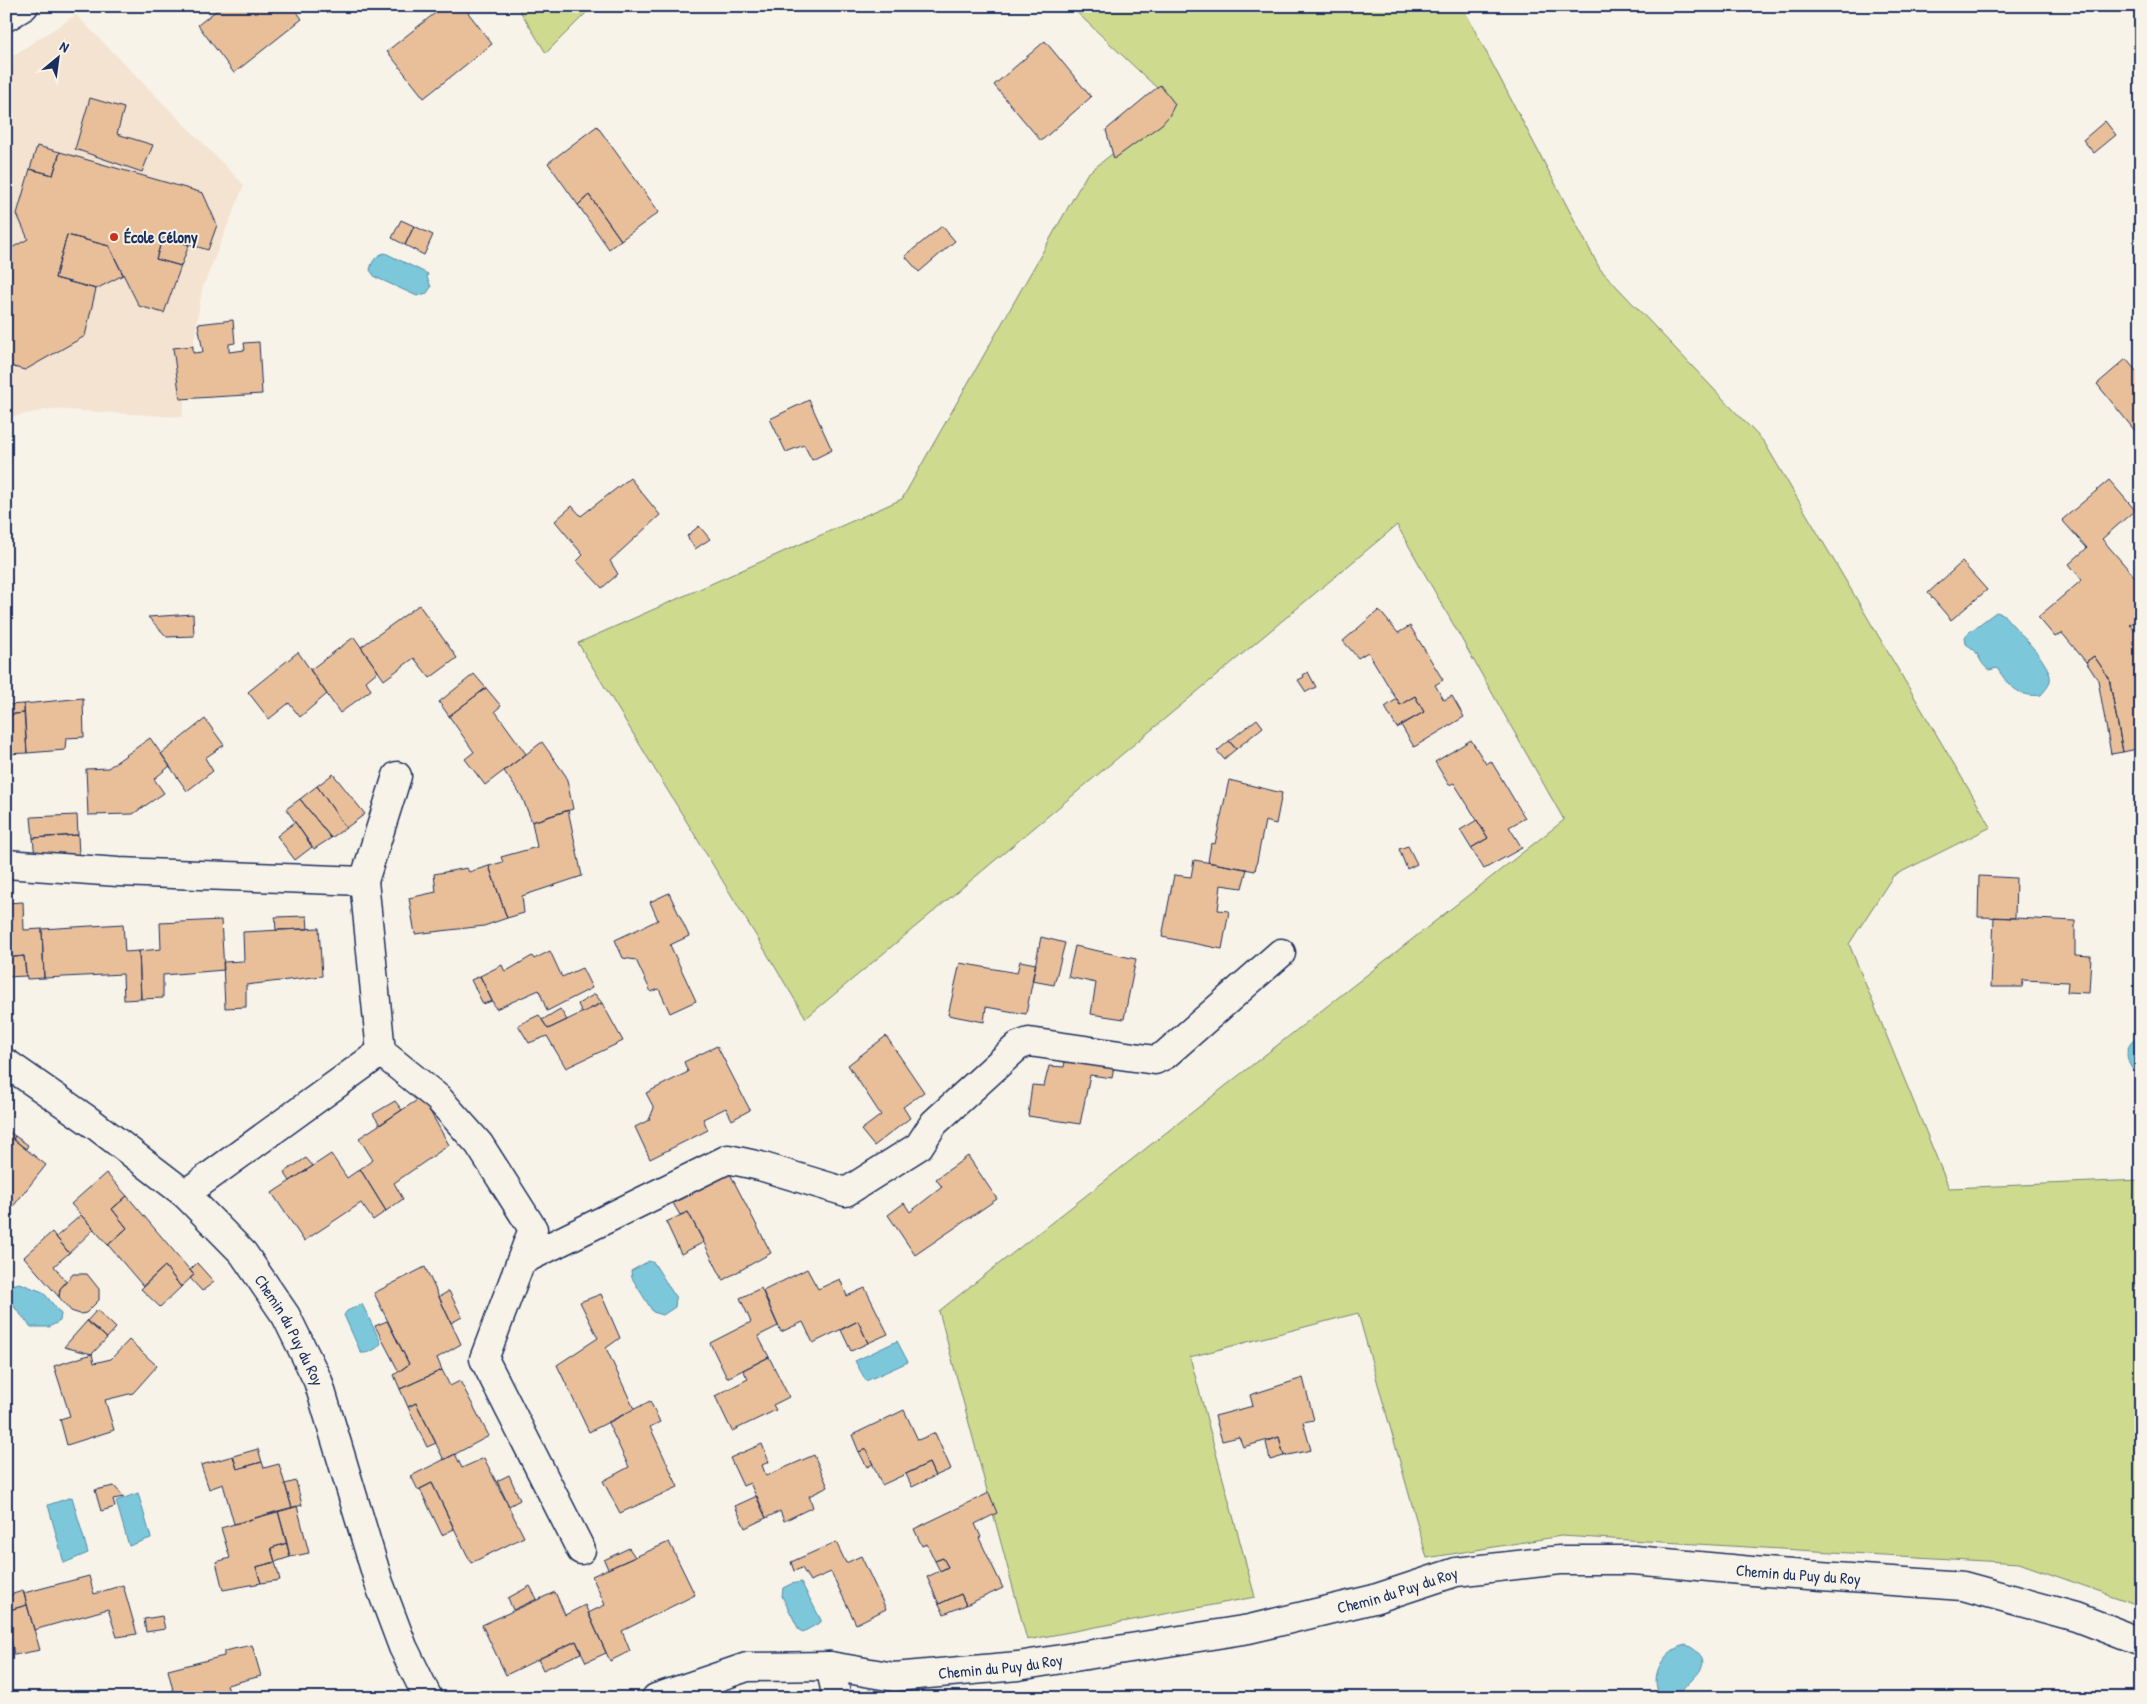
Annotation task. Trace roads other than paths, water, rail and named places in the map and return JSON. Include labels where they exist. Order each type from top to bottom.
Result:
[{"type":"street","points":[[6,17],[24,6]]},
{"type":"street","points":[[397,776],[364,882],[380,1052],[438,1098],[478,1144],[533,1229],[484,1359],[581,1550]]},
{"type":"street","points":[[6,864],[118,872],[364,882]]},
{"type":"street","points":[[521,1261],[728,1158],[846,1192],[919,1146],[934,1123],[1018,1046],[1028,1042],[1155,1060],[1165,1055],[1281,953]]},
{"type":"street","points":[[185,1194],[380,1052]]},
{"type":"street","name":"Chemin du Puy du Roy","points":[[6,1063],[95,1125],[185,1194],[243,1253],[286,1316],[318,1381],[379,1583],[403,1647],[428,1698]]},
{"type":"street","name":"Chemin du Puy du Roy","points":[[656,1698],[747,1667],[830,1666],[894,1677],[1018,1666],[1249,1629],[1374,1599],[1456,1572],[1560,1560],[1634,1560],[1752,1571],[1963,1586],[2076,1617],[2141,1642]]},
{"type":"street","points":[[830,1666],[837,1698]]},
{"type":"water","points":[[385,253],[428,274],[427,277],[431,287],[427,293],[417,296],[375,277],[370,270],[372,264],[377,257]]},
{"type":"water","points":[[1996,612],[2003,614],[2032,646],[2046,666],[2050,674],[2050,681],[2048,687],[2041,695],[2026,694],[2015,689],[2005,680],[1997,668],[1989,670],[1981,662],[1975,651],[1966,644],[1965,637],[1968,633]]},
{"type":"water","points":[[2141,1036],[2141,1077],[2131,1068],[2127,1056],[2130,1044]]},
{"type":"water","points":[[649,1261],[654,1263],[676,1298],[675,1307],[663,1315],[653,1312],[632,1278],[631,1271]]},
{"type":"water","points":[[19,1283],[43,1292],[61,1314],[60,1321],[49,1327],[31,1327],[6,1297],[8,1286]]},
{"type":"water","points":[[362,1304],[381,1343],[369,1352],[361,1353],[344,1315],[347,1311]]},
{"type":"water","points":[[897,1341],[908,1362],[866,1381],[855,1361]]},
{"type":"water","points":[[138,1493],[151,1538],[129,1546],[116,1501]]},
{"type":"water","points":[[72,1497],[88,1553],[64,1563],[48,1505]]},
{"type":"water","points":[[801,1582],[821,1620],[821,1622],[803,1632],[799,1630],[782,1596],[783,1588]]},
{"type":"water","points":[[1687,1645],[1698,1652],[1703,1665],[1678,1698],[1662,1698],[1656,1682],[1660,1665],[1672,1651]]},
{"type":"place","name":"École Célony","points":[[114,237]]}]
